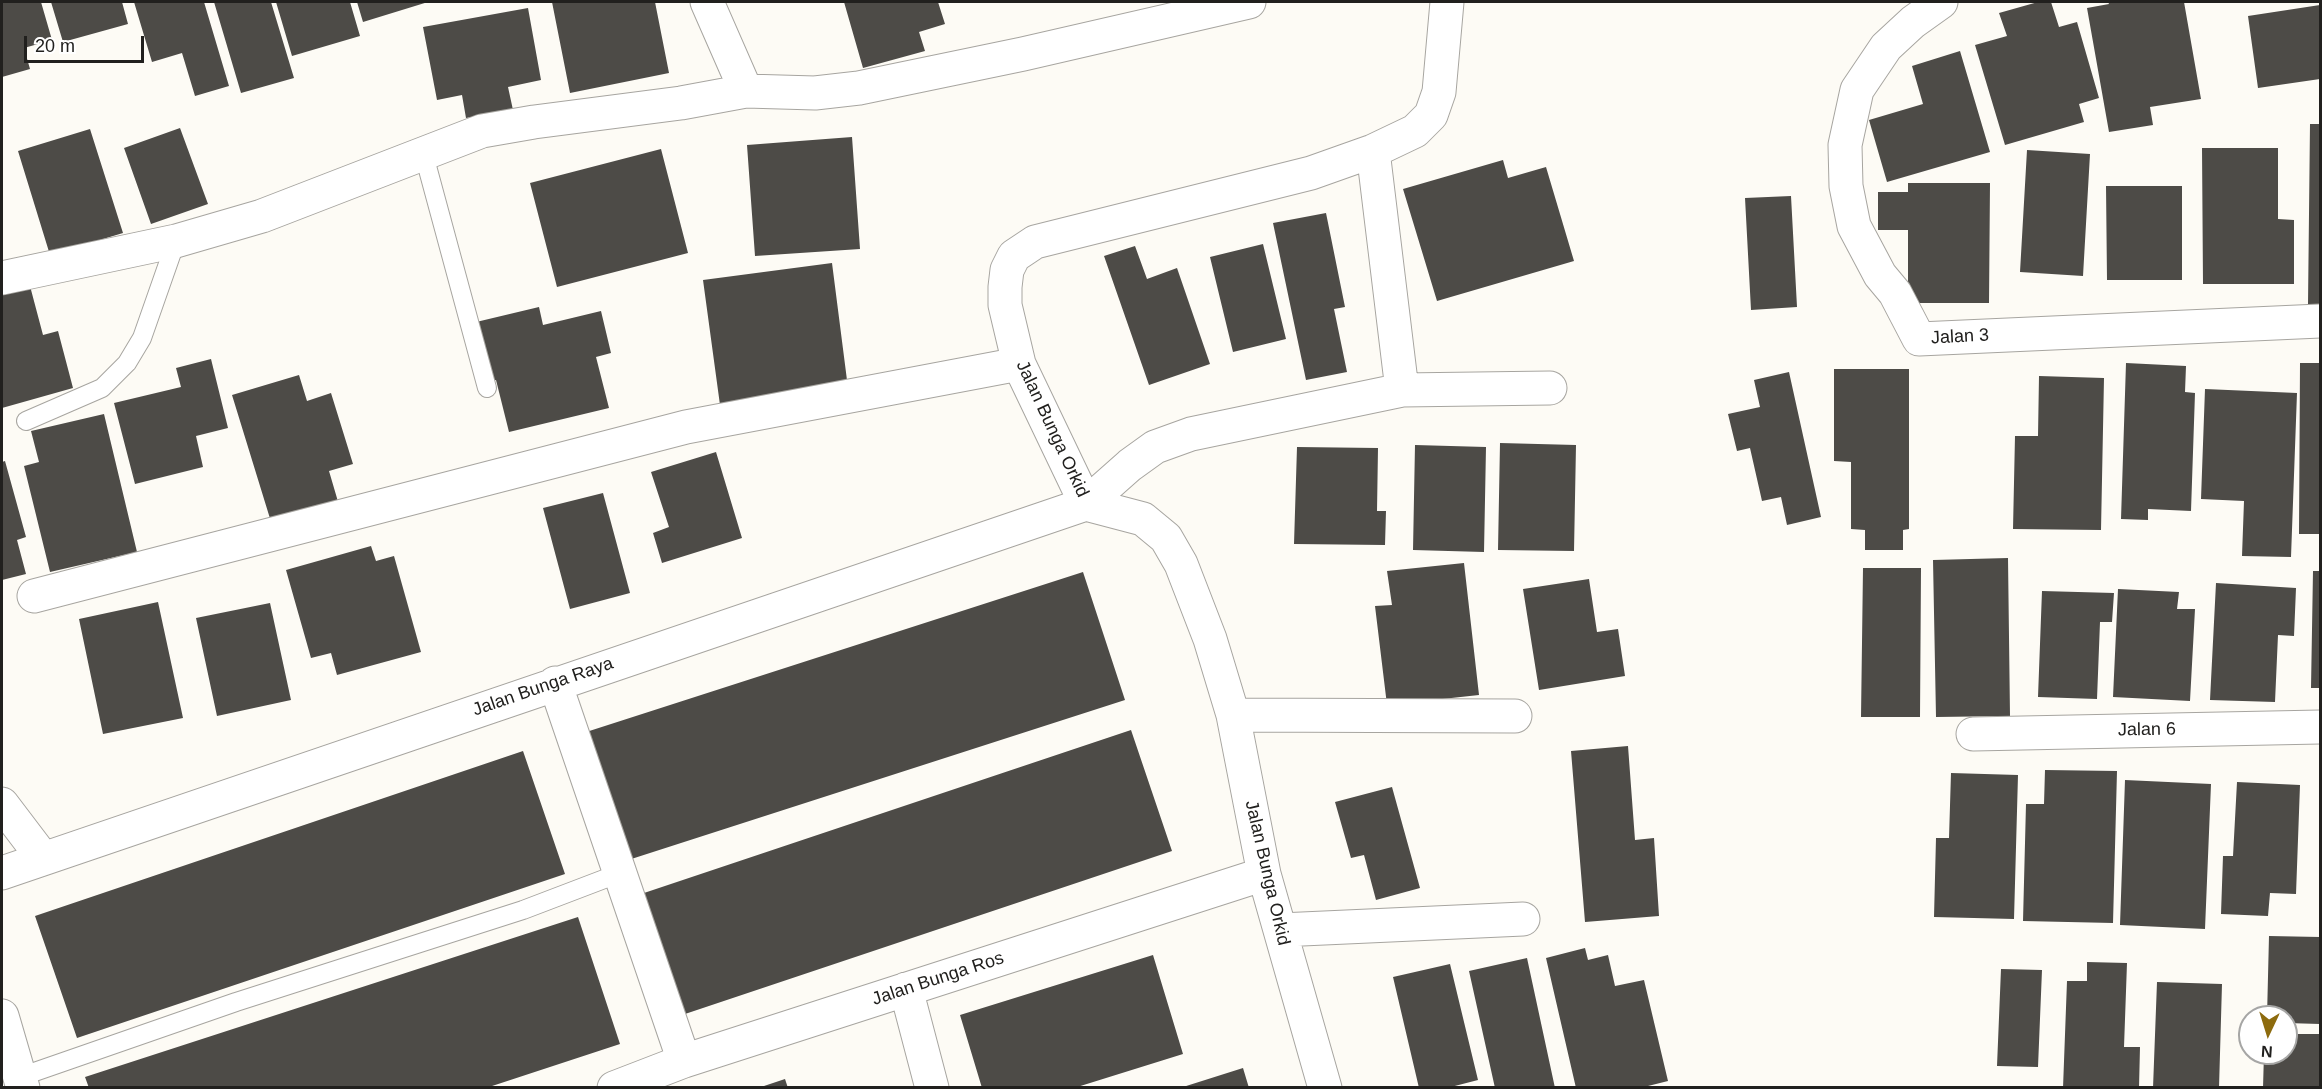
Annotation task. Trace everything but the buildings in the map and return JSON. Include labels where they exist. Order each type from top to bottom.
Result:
[{"type":"street","points":[[707,2],[746,91]]},
{"type":"street","points":[[2,278],[176,241],[262,216],[482,131],[534,122],[681,104],[746,91],[815,93],[859,88],[1023,54],[1249,2]]},
{"type":"street","name":"Jalan Bunga Orkid","points":[[1325,1088],[1264,874],[1233,715],[1210,639],[1181,564],[1166,538],[1143,519],[1086,504],[1019,364],[1005,305],[1005,287],[1007,270],[1014,256],[1035,242],[1311,173],[1373,151],[1415,131],[1431,115],[1439,92],[1447,2]]},
{"type":"street","name":"Jalan 3","points":[[1941,2],[1886,47],[1862,81],[1857,90],[1845,145],[1846,186],[1854,226],[1880,275],[1895,293],[1919,339],[2320,321]]},
{"type":"street","points":[[1373,151],[1402,390]]},
{"type":"street","points":[[34,596],[686,427],[1019,364]]},
{"type":"street","points":[[1086,504],[1130,465],[1155,447],[1191,434],[1402,390],[1550,388]]},
{"type":"street","name":"Jalan Bunga Raya","points":[[2,873],[1086,504]]},
{"type":"street","points":[[555,683],[684,1061]]},
{"type":"street","points":[[1233,715],[1515,716]]},
{"type":"street","name":"Jalan 6","points":[[1973,734],[2320,727]]},
{"type":"street","points":[[2,804],[43,858]]},
{"type":"street","name":"Jalan Bunga Ros","points":[[614,1088],[684,1061],[1264,874]]},
{"type":"street","points":[[1280,930],[1523,920]]},
{"type":"street","points":[[906,989],[932,1088]]},
{"type":"street","points":[[2,1016],[21,1082]]},
{"type":"lane","points":[[424,155],[487,388]]},
{"type":"lane","points":[[26,421],[102,388],[127,363],[142,338],[176,241]]},
{"type":"lane","points":[[21,1082],[236,1002],[524,910],[620,873]]}]
